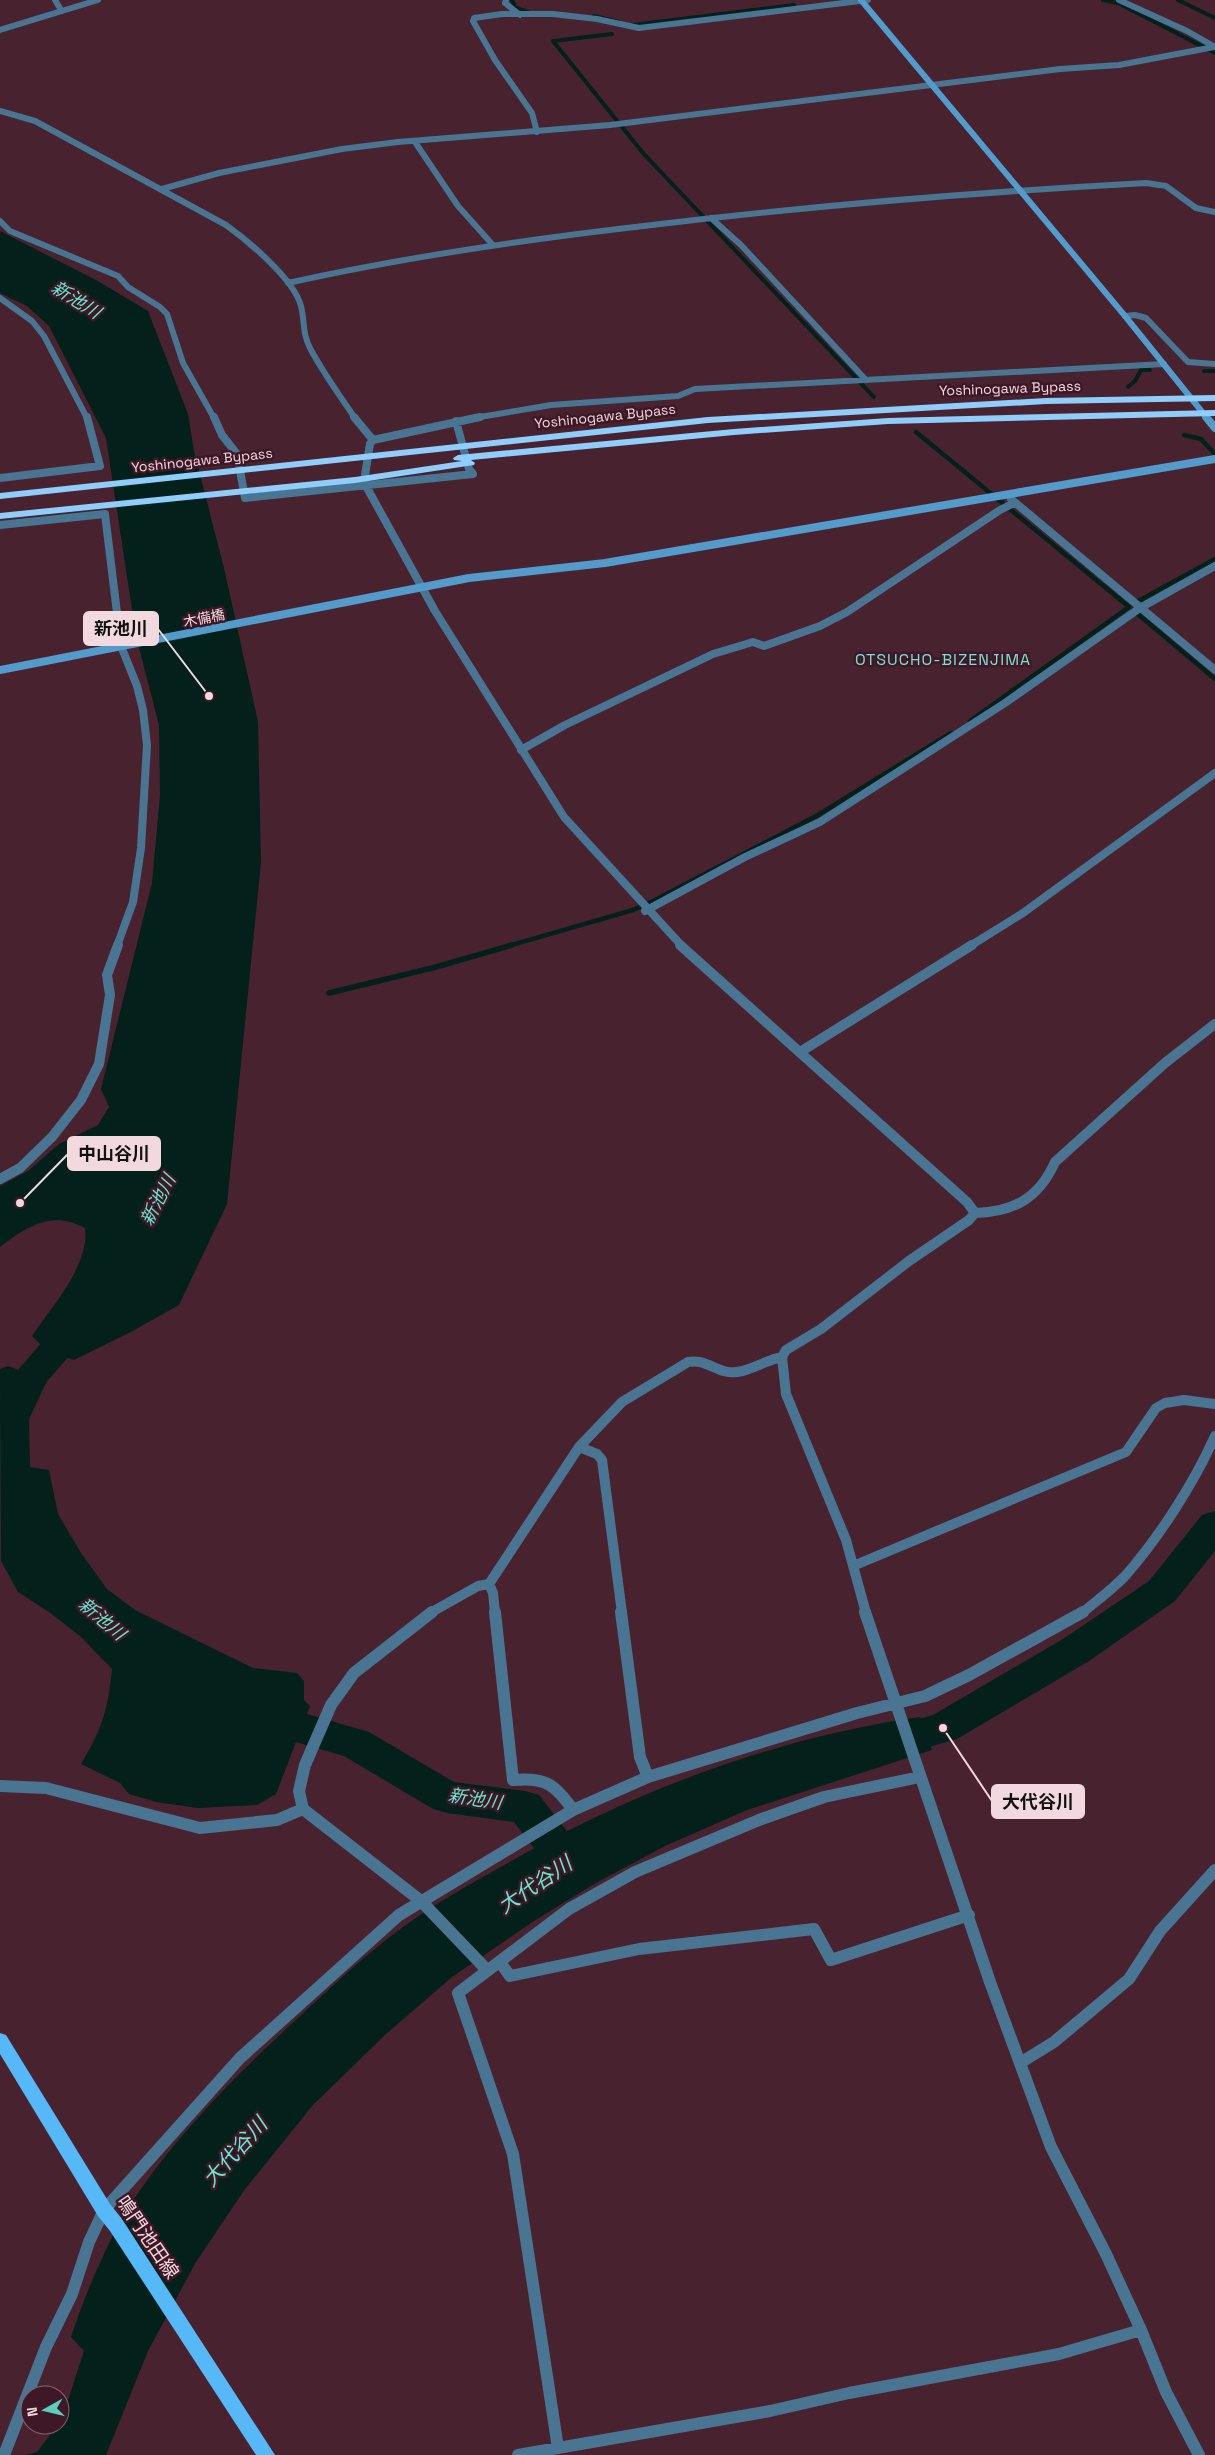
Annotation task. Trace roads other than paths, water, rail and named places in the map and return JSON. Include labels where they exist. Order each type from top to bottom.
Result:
[{"type":"highway","name":"Yoshinogawa Bypass","points":[[0,506],[468,452],[595,430],[822,412],[1046,401],[1215,398]]},
{"type":"highway","name":"Yoshinogawa Bypass","points":[[0,496],[468,452],[525,452],[734,432],[888,421],[1215,412]]},
{"type":"highway","points":[[0,487],[318,454],[468,452]]},
{"type":"highway","points":[[0,516],[355,480],[468,452]]},
{"type":"main road","name":"鳴門池田線","points":[[0,2040],[104,2210],[266,2455]]},
{"type":"street","points":[[55,0],[61,10]]},
{"type":"street","points":[[0,30],[37,21],[61,10],[98,0]]},
{"type":"street","points":[[506,0],[505,3],[520,15]]},
{"type":"street","points":[[537,132],[532,113],[495,60],[473,21],[480,17],[520,15],[595,19],[628,28],[639,28],[863,0],[931,86],[1125,316],[1215,428]]},
{"type":"street","points":[[1119,0],[1179,27],[1215,47]]},
{"type":"street","points":[[162,189],[218,173],[342,149],[398,142],[537,132],[650,120],[1060,69],[1119,65],[1215,47]]},
{"type":"street","points":[[0,111],[34,121],[162,189],[240,235],[262,254],[298,297],[303,332],[311,350],[357,422],[373,440]]},
{"type":"street","points":[[415,142],[458,206],[480,233],[492,244]]},
{"type":"street","points":[[288,283],[376,262],[492,244],[711,218],[968,193],[1146,183],[1166,186],[1196,208],[1215,212]]},
{"type":"street","points":[[711,218],[741,246],[866,380]]},
{"type":"street","points":[[0,221],[10,231],[36,240],[118,276],[128,287],[160,307],[167,314],[183,363],[211,411],[222,435],[237,454],[245,498],[474,474],[469,469],[456,421]]},
{"type":"street","points":[[0,298],[32,321],[44,336],[87,417],[100,466],[0,478]]},
{"type":"street","points":[[1125,316],[1135,315],[1146,318],[1188,362],[1215,364]]},
{"type":"street","points":[[975,1213],[967,1202],[669,935],[645,911],[564,817],[423,588],[366,486],[366,467],[370,444],[373,440],[456,421],[551,405],[678,396],[695,390],[1164,364]]},
{"type":"street","name":"木備橋","points":[[0,670],[523,570],[605,563],[1215,459]]},
{"type":"street","points":[[1007,495],[1014,503],[1215,670]]},
{"type":"street","points":[[521,750],[565,725],[713,654],[753,642],[764,646],[820,626],[847,612],[1000,510],[1014,503]]},
{"type":"street","points":[[0,525],[104,514],[126,645],[143,710],[147,746],[139,866],[133,902],[107,975],[110,995],[99,1064],[81,1100],[52,1136],[20,1168],[0,1179]]},
{"type":"street","points":[[645,911],[745,857],[820,822],[1005,703],[1140,608],[1215,566]]},
{"type":"street","points":[[800,1052],[1023,913],[1215,773]]},
{"type":"street","points":[[975,1213],[993,1214],[1028,1198],[1046,1182],[1056,1162],[1165,1062],[1215,1024]]},
{"type":"street","points":[[975,1213],[969,1220],[909,1261],[821,1329],[786,1350],[782,1357],[786,1394],[837,1515],[853,1566],[868,1625],[969,1915],[990,1982],[1050,2147],[1106,2254],[1141,2330],[1166,2392],[1199,2455]]},
{"type":"street","points":[[484,1967],[424,1904],[303,1809],[299,1791],[305,1765],[331,1705],[354,1673],[428,1614],[478,1586],[489,1584],[580,1447],[622,1402],[660,1377],[688,1362],[697,1360],[725,1372],[738,1372],[770,1359],[782,1357]]},
{"type":"street","points":[[853,1566],[1126,1452],[1156,1408],[1165,1403],[1184,1400],[1215,1404]]},
{"type":"street","points":[[4,2455],[46,2348],[72,2294],[89,2242],[104,2210],[240,2058],[399,1916],[424,1904],[573,1810],[648,1777],[857,1713],[898,1710],[969,1675],[1082,1613],[1125,1576],[1148,1546],[1198,1474],[1215,1436]]},
{"type":"street","points":[[580,1447],[597,1454],[602,1460],[640,1757],[648,1777]]},
{"type":"street","points":[[489,1584],[493,1593],[513,1780],[534,1777],[546,1782],[563,1795],[573,1810]]},
{"type":"street","points":[[558,2448],[536,2294],[513,2154],[458,1993],[484,1967],[500,1962],[569,1909],[635,1872],[759,1820],[824,1797],[920,1777]]},
{"type":"street","points":[[0,1786],[46,1788],[200,1828],[277,1820],[303,1809]]},
{"type":"street","points":[[1020,2063],[1054,2042],[1129,1979],[1160,1931],[1215,1870]]},
{"type":"street","points":[[500,1962],[510,1976],[639,1949],[814,1929],[831,1960],[969,1915]]},
{"type":"street","points":[[518,2455],[770,2411],[849,2393],[1059,2354],[1141,2330]]},
{"type":"water","points":[[0,231],[96,280],[148,311],[188,414],[194,451],[224,568],[258,722],[261,862],[227,1204],[179,1305],[129,1333],[74,1360],[47,1351],[32,1336],[76,1271],[85,1242],[85,1228],[62,1220],[40,1223],[20,1233],[0,1247],[0,1186],[28,1171],[59,1144],[98,1125],[109,1107],[101,1089],[152,883],[160,795],[159,725],[136,636],[106,438],[49,326],[27,306],[0,293]]},
{"type":"water","points":[[8,1366],[47,1381],[29,1419],[30,1467],[49,1470],[58,1514],[81,1553],[107,1589],[135,1610],[253,1668],[297,1673],[304,1681],[304,1700],[310,1706],[276,1794],[257,1805],[198,1808],[156,1802],[129,1794],[120,1783],[81,1764],[103,1719],[112,1669],[80,1636],[49,1612],[18,1592],[1,1561],[0,1369]]},
{"type":"water","points":[[920,1717],[932,1750],[747,1810],[665,1846],[594,1884],[534,1921],[452,1977],[386,2034],[313,2105],[245,2189],[196,2262],[148,2351],[106,2455],[26,2455],[37,2452],[50,2435],[70,2435],[70,2394],[84,2351],[71,2337],[101,2260],[132,2202],[179,2139],[231,2083],[315,2002],[375,1948],[455,1893],[604,1813],[706,1771],[759,1753],[866,1726]]},
{"type":"waterway","points":[[512,0],[515,7],[530,13]]},
{"type":"waterway","points":[[1103,0],[1118,3],[1215,53]]},
{"type":"waterway","points":[[1178,0],[1215,18]]},
{"type":"waterway","points":[[633,25],[794,5]]},
{"type":"waterway","points":[[594,16],[619,22]]},
{"type":"waterway","points":[[612,34],[553,41],[643,153],[874,397]]},
{"type":"waterway","points":[[1128,387],[1135,381],[1141,370],[1150,370]]},
{"type":"waterway","points":[[1204,371],[1215,371]]},
{"type":"waterway","points":[[916,432],[1129,607],[970,721]]},
{"type":"waterway","points":[[1184,435],[1201,439],[1215,454]]},
{"type":"waterway","points":[[1133,604],[1215,559]]},
{"type":"waterway","points":[[1133,610],[1215,679]]},
{"type":"waterway","points":[[508,946],[633,910],[655,900],[818,815],[951,733]]},
{"type":"waterway","points":[[329,993],[436,967],[512,945]]},
{"type":"waterway","name":"新池川","points":[[11,1415],[29,1380],[80,1321]]},
{"type":"waterway","name":"大代谷川","points":[[883,1744],[943,1728],[1076,1650],[1162,1591],[1215,1525]]},
{"type":"waterway","name":"新池川","points":[[260,1712],[289,1724],[355,1743],[447,1797],[525,1807],[566,1860]]},
{"type":"place","name":"新池川","points":[[209,696]]},
{"type":"place","name":"中山谷川","points":[[20,1203]]},
{"type":"place","name":"大代谷川","points":[[943,1728]]},
{"type":"district","name":"OTSUCHO-BIZENJIMA","points":[[943,659]]}]
